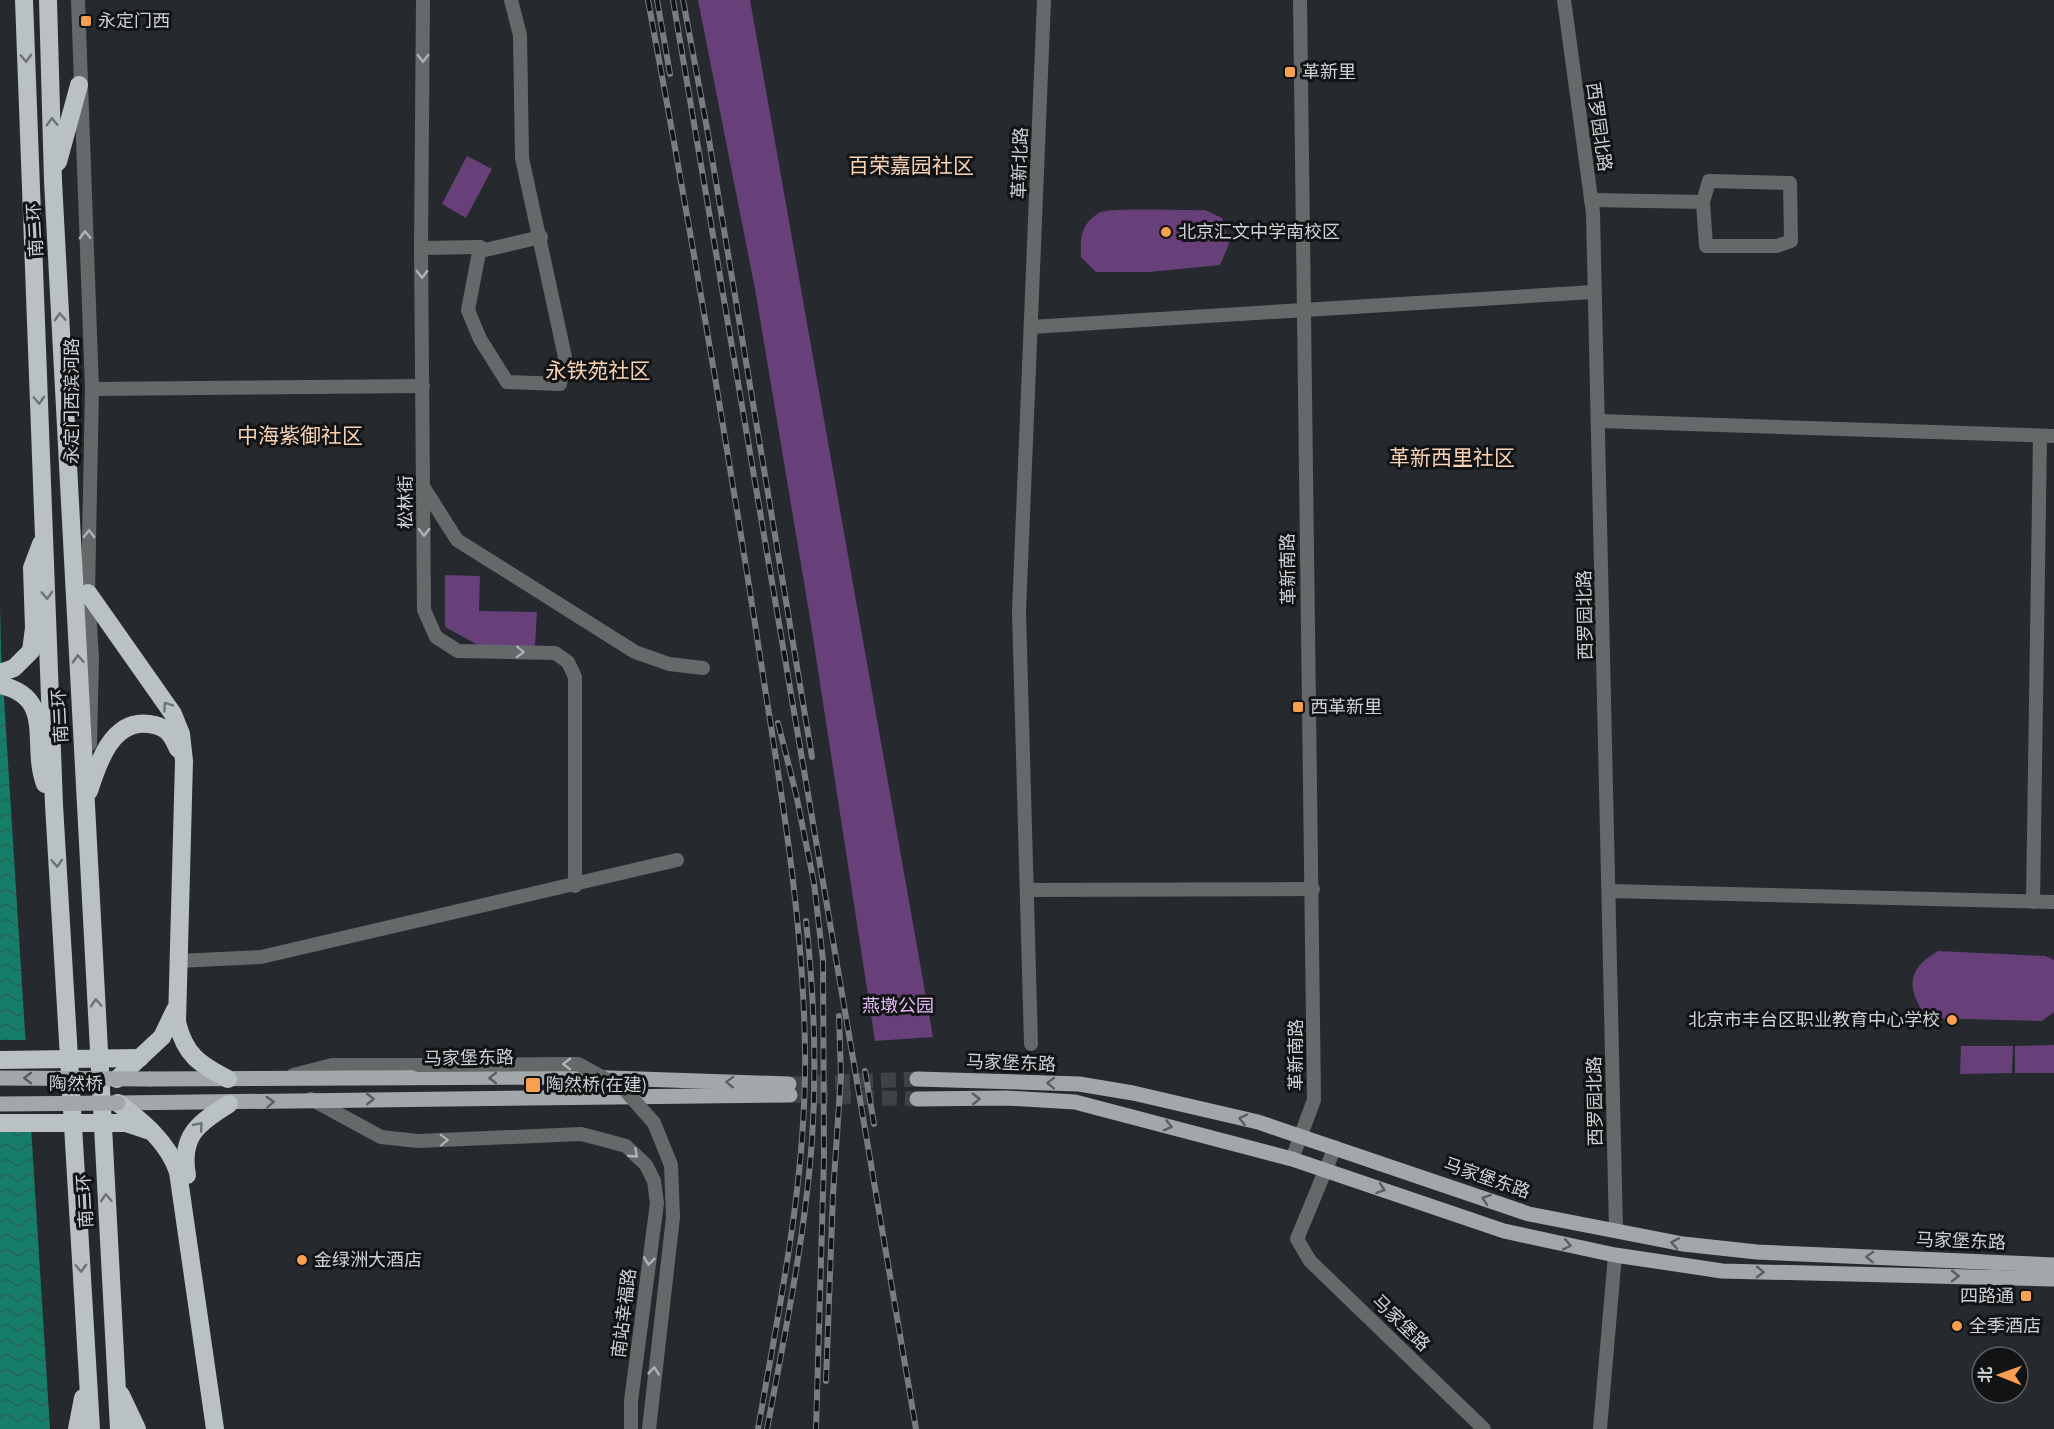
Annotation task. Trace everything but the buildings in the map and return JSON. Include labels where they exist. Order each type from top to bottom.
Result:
[{"type":"highway","name":"南二环","points":[[24,0],[54,805],[91,1429]]},
{"type":"highway","name":"南二环","points":[[48,0],[53,181],[119,1429]]},
{"type":"highway","points":[[53,181],[79,85]]},
{"type":"highway","points":[[7,671],[31,651],[34,628],[32,568],[44,534]]},
{"type":"highway","points":[[88,593],[173,714],[181,734],[184,761],[176,1008],[185,1047],[201,1065],[228,1079]]},
{"type":"highway","points":[[7,687],[24,694],[35,710],[41,773],[54,805]]},
{"type":"highway","points":[[86,801],[97,766],[109,743],[125,728],[142,723],[159,725],[171,733],[184,761]]},
{"type":"highway","points":[[117,1079],[162,1037],[176,1008]]},
{"type":"highway","points":[[0,1060],[140,1058]]},
{"type":"highway","points":[[118,1103],[150,1131],[172,1155],[178,1172],[215,1429]]},
{"type":"highway","points":[[226,1429],[184,1159],[186,1143],[202,1120],[229,1104]]},
{"type":"highway","points":[[0,1123],[126,1123],[150,1131]]},
{"type":"highway","points":[[116,1382],[137,1429]]},
{"type":"highway","points":[[77,1429],[80,1404],[88,1388]]},
{"type":"main road","name":"马家堡东路","points":[[150,1079],[582,1077],[789,1090],[311,1099],[229,1104],[153,1102]]},
{"type":"main road","name":"陶然桥","points":[[0,1078],[150,1079]]},
{"type":"main road","name":"马家堡东路","points":[[917,1079],[1079,1084],[1144,1096],[1258,1122],[1529,1214],[1683,1244],[1756,1252],[2054,1265]]},
{"type":"main road","name":"马家堡东路","points":[[917,1099],[1006,1098],[1075,1102],[1292,1159],[1504,1231],[1615,1255],[1722,1271],[2054,1279]]},
{"type":"main road","name":"陶然桥","points":[[0,1104],[153,1102]]},
{"type":"street","name":"永定门西滨河路","points":[[78,0],[79,85],[92,388],[88,593],[92,710],[86,801]]},
{"type":"street","name":"松林街","points":[[423,0],[421,248],[424,610],[436,637],[459,651],[555,653],[568,662],[575,676],[575,886]]},
{"type":"street","points":[[480,247],[468,310],[480,339],[507,382],[560,384],[565,357],[541,237],[522,158],[520,35],[511,0]]},
{"type":"street","name":"革新北路","points":[[1031,1044],[1019,612],[1044,0]]},
{"type":"street","name":"革新南路","points":[[1292,1159],[1299,1135],[1314,1100],[1313,889],[1302,309],[1300,0]]},
{"type":"street","name":"西罗园北路","points":[[1564,0],[1591,200],[1599,421],[1616,1231]]},
{"type":"street","points":[[1709,181],[1790,183],[1791,241],[1777,246],[1706,246],[1704,202],[1709,181]]},
{"type":"street","points":[[1591,200],[1704,202]]},
{"type":"street","points":[[421,248],[480,247],[485,250],[541,237]]},
{"type":"street","points":[[1031,327],[1593,292]]},
{"type":"street","points":[[92,388],[423,386]]},
{"type":"street","points":[[1599,421],[2047,436],[2034,902]]},
{"type":"street","points":[[424,488],[457,540],[635,652],[669,664],[703,669]]},
{"type":"street","points":[[178,961],[261,957],[575,886],[677,860]]},
{"type":"street","points":[[1027,890],[1313,889]]},
{"type":"street","points":[[1609,891],[2054,902]]},
{"type":"street","points":[[273,1080],[332,1065],[578,1064],[624,1089],[654,1123],[671,1165],[673,1217],[649,1429]]},
{"type":"street","name":"南站幸福路","points":[[311,1099],[381,1137],[418,1141],[581,1134],[626,1146],[646,1165],[654,1181],[657,1203],[631,1401],[631,1429]]},
{"type":"street","points":[[1325,1170],[1335,1147]]},
{"type":"street","name":"马家堡路","points":[[1325,1170],[1297,1239],[1310,1261],[1484,1429]]},
{"type":"street","points":[[1600,1429],[1615,1255]]},
{"type":"green space","name":"燕墩公园","points":[[698,0],[750,0],[933,1037],[875,1041],[810,618],[755,289]]},
{"type":"green space","points":[[467,156],[492,169],[466,218],[442,204]]},
{"type":"green space","points":[[1132,210],[1205,210],[1222,218],[1229,244],[1220,265],[1150,272],[1096,272],[1081,257],[1085,227],[1099,213]]},
{"type":"green space","points":[[445,575],[480,576],[479,611],[537,612],[535,646],[478,645],[445,627]]},
{"type":"green space","points":[[1938,951],[2045,956],[2054,960],[2054,1012],[2042,1021],[1927,1018],[1916,998],[1913,981],[1920,966]]},
{"type":"green space","points":[[2054,1045],[2054,1073],[2015,1073],[2015,1046]]},
{"type":"green space","points":[[1961,1046],[2013,1046],[2012,1073],[1960,1074]]},
{"type":"water","points":[[0,606],[1,651],[50,1429],[0,1429]]},
{"type":"pier","points":[[0,1040],[29,1040],[34,1132],[0,1132]]},
{"type":"tunnel","points":[[789,1084],[917,1079]]},
{"type":"tunnel","points":[[790,1095],[917,1099]]},
{"type":"railway","points":[[648,0],[718,393],[780,786],[799,943],[805,1048],[802,1144],[783,1287],[758,1429]]},
{"type":"railway","points":[[657,0],[670,74]]},
{"type":"railway","points":[[673,0],[916,1429]]},
{"type":"railway","points":[[683,0],[708,134],[812,757]]},
{"type":"railway","points":[[778,723],[796,794],[814,883],[823,960],[824,1159],[816,1429]]},
{"type":"railway","points":[[767,1429],[799,1249],[812,1140],[814,1030],[806,921]]},
{"type":"railway","points":[[826,1381],[833,1194],[841,1075],[839,1016]]},
{"type":"railway","points":[[865,1071],[874,1124]]},
{"type":"place","name":"永定门西","points":[[86,21]]},
{"type":"place","name":"革新里","points":[[1290,72]]},
{"type":"place","name":"北京汇文中学南校区","points":[[1166,232]]},
{"type":"place","name":"西革新里","points":[[1298,707]]},
{"type":"place","name":"北京市丰台区职业教育中心学校","points":[[1952,1020]]},
{"type":"place","name":"陶然桥(在建)","points":[[533,1085]]},
{"type":"place","name":"金绿洲大酒店","points":[[302,1260]]},
{"type":"place","name":"四路通","points":[[2026,1296]]},
{"type":"place","name":"全季酒店","points":[[1957,1326]]},
{"type":"district","name":"百荣嘉园社区","points":[[911,166]]},
{"type":"district","name":"永铁苑社区","points":[[598,371]]},
{"type":"district","name":"中海紫御社区","points":[[300,436]]},
{"type":"district","name":"革新西里社区","points":[[1452,458]]}]
